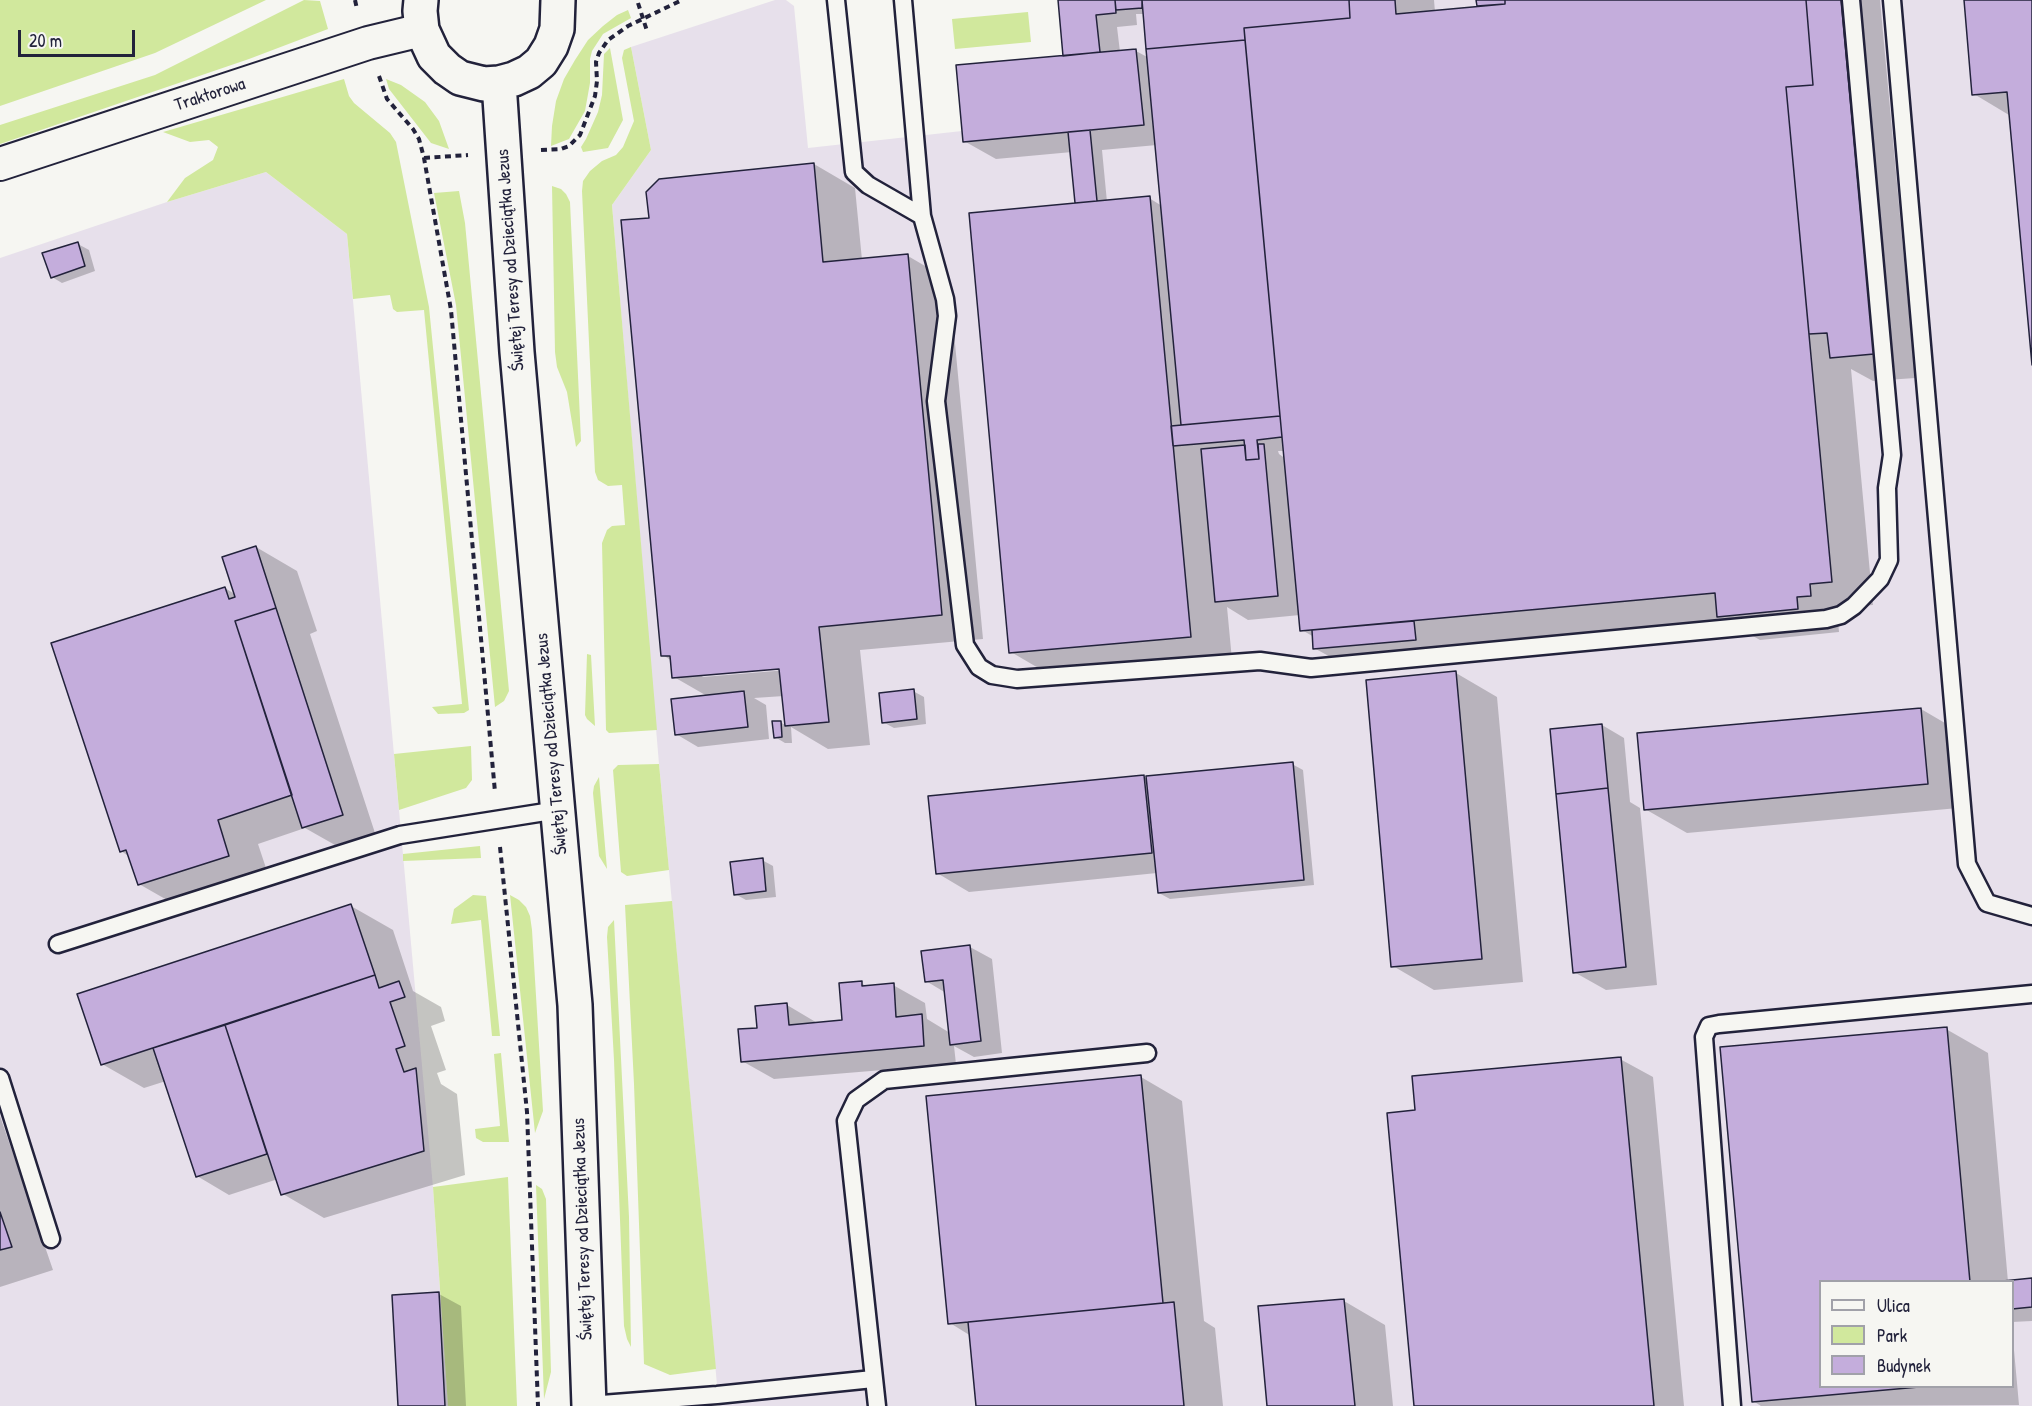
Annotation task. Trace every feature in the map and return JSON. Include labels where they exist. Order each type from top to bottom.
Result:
[{"type":"street","points":[[421,15],[428,47],[447,69],[468,81],[483,84],[499,83],[528,72],[546,55],[557,29],[558,0]]},
{"type":"street","name":"Traktorowa","points":[[0,164],[368,43],[421,15]]},
{"type":"street","name":"Świętej Teresy od Dzieciątka Jezus","points":[[499,83],[519,386],[575,1005],[589,1405]]},
{"type":"lane","points":[[836,0],[854,172],[868,185],[922,216]]},
{"type":"lane","points":[[903,0],[922,216],[945,299],[947,316],[936,400],[965,645],[979,667],[992,675],[1017,679],[1260,661],[1311,668],[1826,620],[1841,615],[1854,606],[1880,579],[1889,560],[1887,488],[1892,454],[1851,0]]},
{"type":"lane","points":[[1892,0],[1967,864],[1987,903],[2032,916]]},
{"type":"lane","points":[[58,944],[400,835],[558,810]]},
{"type":"lane","points":[[1732,1406],[1704,1037],[1709,1026],[2032,994]]},
{"type":"lane","points":[[877,1406],[846,1121],[856,1100],[884,1080],[1147,1053]]},
{"type":"lane","points":[[0,1078],[51,1239]]},
{"type":"lane","points":[[589,1405],[873,1379]]},
{"type":"path","points":[[547,150],[569,146],[580,135],[594,96],[597,81],[596,62],[599,52],[608,40],[643,18],[682,0]]},
{"type":"path","points":[[638,3],[647,31]]},
{"type":"path","points":[[378,73],[387,99],[413,129],[419,140],[451,310],[527,1112],[538,1406]]},
{"type":"path","points":[[424,158],[456,156]]},
{"type":"shaded area","points":[[775,0],[786,0],[794,6],[808,148],[962,131],[956,65],[1063,55],[1058,0],[2032,0],[2032,1406],[719,1406],[659,764],[612,205],[651,150],[631,47]]},
{"type":"shaded area","points":[[266,172],[347,234],[433,1187],[448,1406],[0,1406],[0,258],[167,202]]},
{"type":"green space","points":[[0,0],[266,0],[155,53],[0,106]]},
{"type":"green space","points":[[304,0],[320,1],[328,29],[249,59],[0,144],[0,125],[155,75]]},
{"type":"green space","points":[[628,10],[631,18],[603,34],[592,51],[585,111],[569,139],[551,146],[556,101],[564,79],[588,40],[617,15]]},
{"type":"green space","points":[[1028,12],[1031,42],[955,49],[952,19]]},
{"type":"green space","points":[[631,47],[651,150],[612,205],[657,730],[609,733],[606,730],[602,543],[607,530],[612,526],[625,525],[622,485],[608,486],[598,480],[595,472],[582,191],[583,181],[590,171],[602,161],[616,155],[623,147],[634,121],[622,58],[624,50]]},
{"type":"green space","points":[[610,48],[623,120],[608,148],[583,152],[581,147],[598,112],[602,95],[604,54]]},
{"type":"green space","points":[[344,79],[349,96],[354,103],[390,133],[396,142],[429,307],[469,710],[464,713],[438,714],[432,707],[462,704],[424,310],[397,312],[393,309],[390,295],[353,299],[347,234],[266,172],[167,202],[185,178],[213,160],[218,147],[209,140],[190,142],[163,132]]},
{"type":"green space","points":[[386,79],[401,85],[425,102],[439,121],[449,149],[431,143],[389,89]]},
{"type":"green space","points":[[552,186],[561,189],[570,202],[581,441],[576,447],[567,392],[557,367],[555,352]]},
{"type":"green space","points":[[459,191],[465,223],[509,691],[504,701],[495,707],[456,305],[434,193]]},
{"type":"green space","points":[[587,654],[591,655],[595,726],[585,715]]},
{"type":"green space","points":[[471,746],[472,780],[466,788],[399,810],[394,754]]},
{"type":"green space","points":[[659,764],[669,870],[627,876],[621,872],[613,770],[618,765]]},
{"type":"green space","points":[[599,777],[607,869],[599,856],[593,793]]},
{"type":"green space","points":[[480,846],[481,858],[403,861],[403,854]]},
{"type":"green space","points":[[473,895],[486,896],[500,1036],[492,1036],[481,920],[451,924],[454,909]]},
{"type":"green space","points":[[510,895],[526,907],[532,930],[543,1111],[535,1133]]},
{"type":"green space","points":[[672,901],[716,1369],[670,1375],[644,1364],[625,905]]},
{"type":"green space","points":[[614,920],[629,1217],[631,1347],[624,1326],[607,937],[608,927]]},
{"type":"green space","points":[[501,1053],[509,1142],[483,1142],[476,1138],[475,1129],[500,1126],[494,1054]]},
{"type":"green space","points":[[508,1177],[517,1406],[448,1406],[433,1187]]},
{"type":"green space","points":[[536,1185],[542,1189],[546,1199],[551,1372],[544,1399]]},
{"type":"building","points":[[1058,0],[1115,0],[1116,13],[1096,15],[1100,52],[1063,56]]},
{"type":"building","points":[[1115,0],[1142,0],[1142,8],[1116,10]]},
{"type":"building","points":[[1142,0],[1349,0],[1350,18],[1244,28],[1245,40],[1146,49]]},
{"type":"building","points":[[1349,0],[1395,0],[1396,14],[1505,4],[1505,0],[1806,0],[1813,85],[1786,87],[1832,582],[1810,584],[1811,596],[1797,597],[1798,609],[1717,617],[1715,593],[1300,631],[1244,28],[1350,18]]},
{"type":"building","points":[[1476,0],[1505,0],[1505,4],[1477,6]]},
{"type":"building","points":[[1806,0],[1841,0],[1874,354],[1830,358],[1827,333],[1809,334],[1786,87],[1813,85]]},
{"type":"building","points":[[1964,0],[2032,0],[2032,365],[2007,92],[1972,95]]},
{"type":"building","points":[[1245,40],[1280,416],[1181,425],[1146,49]]},
{"type":"building","points":[[1136,49],[1144,125],[963,142],[956,65]]},
{"type":"building","points":[[1090,130],[1097,201],[1075,203],[1068,132]]},
{"type":"building","points":[[814,163],[823,262],[908,254],[942,615],[819,627],[829,722],[785,726],[779,669],[672,678],[670,656],[661,656],[621,220],[649,218],[646,192],[659,179]]},
{"type":"building","points":[[1150,196],[1191,637],[1009,653],[969,213]]},
{"type":"building","points":[[78,242],[85,266],[51,278],[42,253]]},
{"type":"building","points":[[1280,416],[1282,437],[1257,440],[1259,459],[1246,460],[1244,440],[1173,446],[1171,426]]},
{"type":"building","points":[[1258,444],[1264,444],[1278,596],[1215,602],[1201,449],[1245,445],[1246,460],[1259,459]]},
{"type":"building","points":[[256,546],[276,608],[235,621],[292,795],[218,820],[229,856],[138,885],[126,850],[120,852],[51,643],[225,587],[229,599],[235,597],[222,557]]},
{"type":"building","points":[[276,608],[343,815],[302,828],[235,621]]},
{"type":"building","points":[[1414,621],[1416,640],[1313,649],[1312,630]]},
{"type":"building","points":[[1456,671],[1482,959],[1391,967],[1366,680]]},
{"type":"building","points":[[914,689],[917,719],[882,723],[879,693]]},
{"type":"building","points":[[744,691],[748,727],[675,735],[671,699]]},
{"type":"building","points":[[1921,708],[1928,784],[1644,810],[1637,733]]},
{"type":"building","points":[[772,721],[781,721],[782,737],[774,738]]},
{"type":"building","points":[[1602,724],[1608,788],[1556,794],[1550,729]]},
{"type":"building","points":[[1293,762],[1304,880],[1158,893],[1146,776]]},
{"type":"building","points":[[1144,775],[1152,853],[936,874],[928,796]]},
{"type":"building","points":[[1608,788],[1626,967],[1573,973],[1556,794]]},
{"type":"building","points":[[763,858],[766,891],[734,895],[730,862]]},
{"type":"building","points":[[351,904],[375,975],[101,1065],[77,994]]},
{"type":"building","points":[[970,945],[981,1041],[950,1045],[943,980],[925,982],[921,951]]},
{"type":"building","points":[[375,975],[379,988],[399,981],[405,997],[390,1002],[405,1046],[396,1049],[404,1072],[416,1068],[424,1151],[281,1195],[225,1025]]},
{"type":"building","points":[[862,981],[862,986],[894,983],[896,1017],[922,1014],[924,1046],[741,1062],[738,1029],[757,1028],[755,1006],[787,1003],[789,1025],[842,1020],[839,983]]},
{"type":"building","points":[[225,1025],[267,1154],[196,1177],[153,1048]]},
{"type":"building","points":[[1947,1027],[1970,1280],[1819,1280],[1819,1388],[1908,1388],[1752,1402],[1720,1047]]},
{"type":"building","points":[[1621,1057],[1654,1406],[1414,1406],[1387,1113],[1415,1110],[1412,1076]]},
{"type":"building","points":[[1141,1075],[1163,1303],[948,1324],[926,1096]]},
{"type":"building","points":[[0,1212],[12,1247],[0,1250]]},
{"type":"building","points":[[2032,1278],[2032,1307],[2014,1309],[2012,1280]]},
{"type":"building","points":[[439,1292],[445,1406],[398,1406],[392,1295]]},
{"type":"building","points":[[1344,1299],[1355,1406],[1267,1406],[1258,1306]]},
{"type":"building","points":[[1174,1302],[1184,1406],[976,1406],[968,1322]]}]
